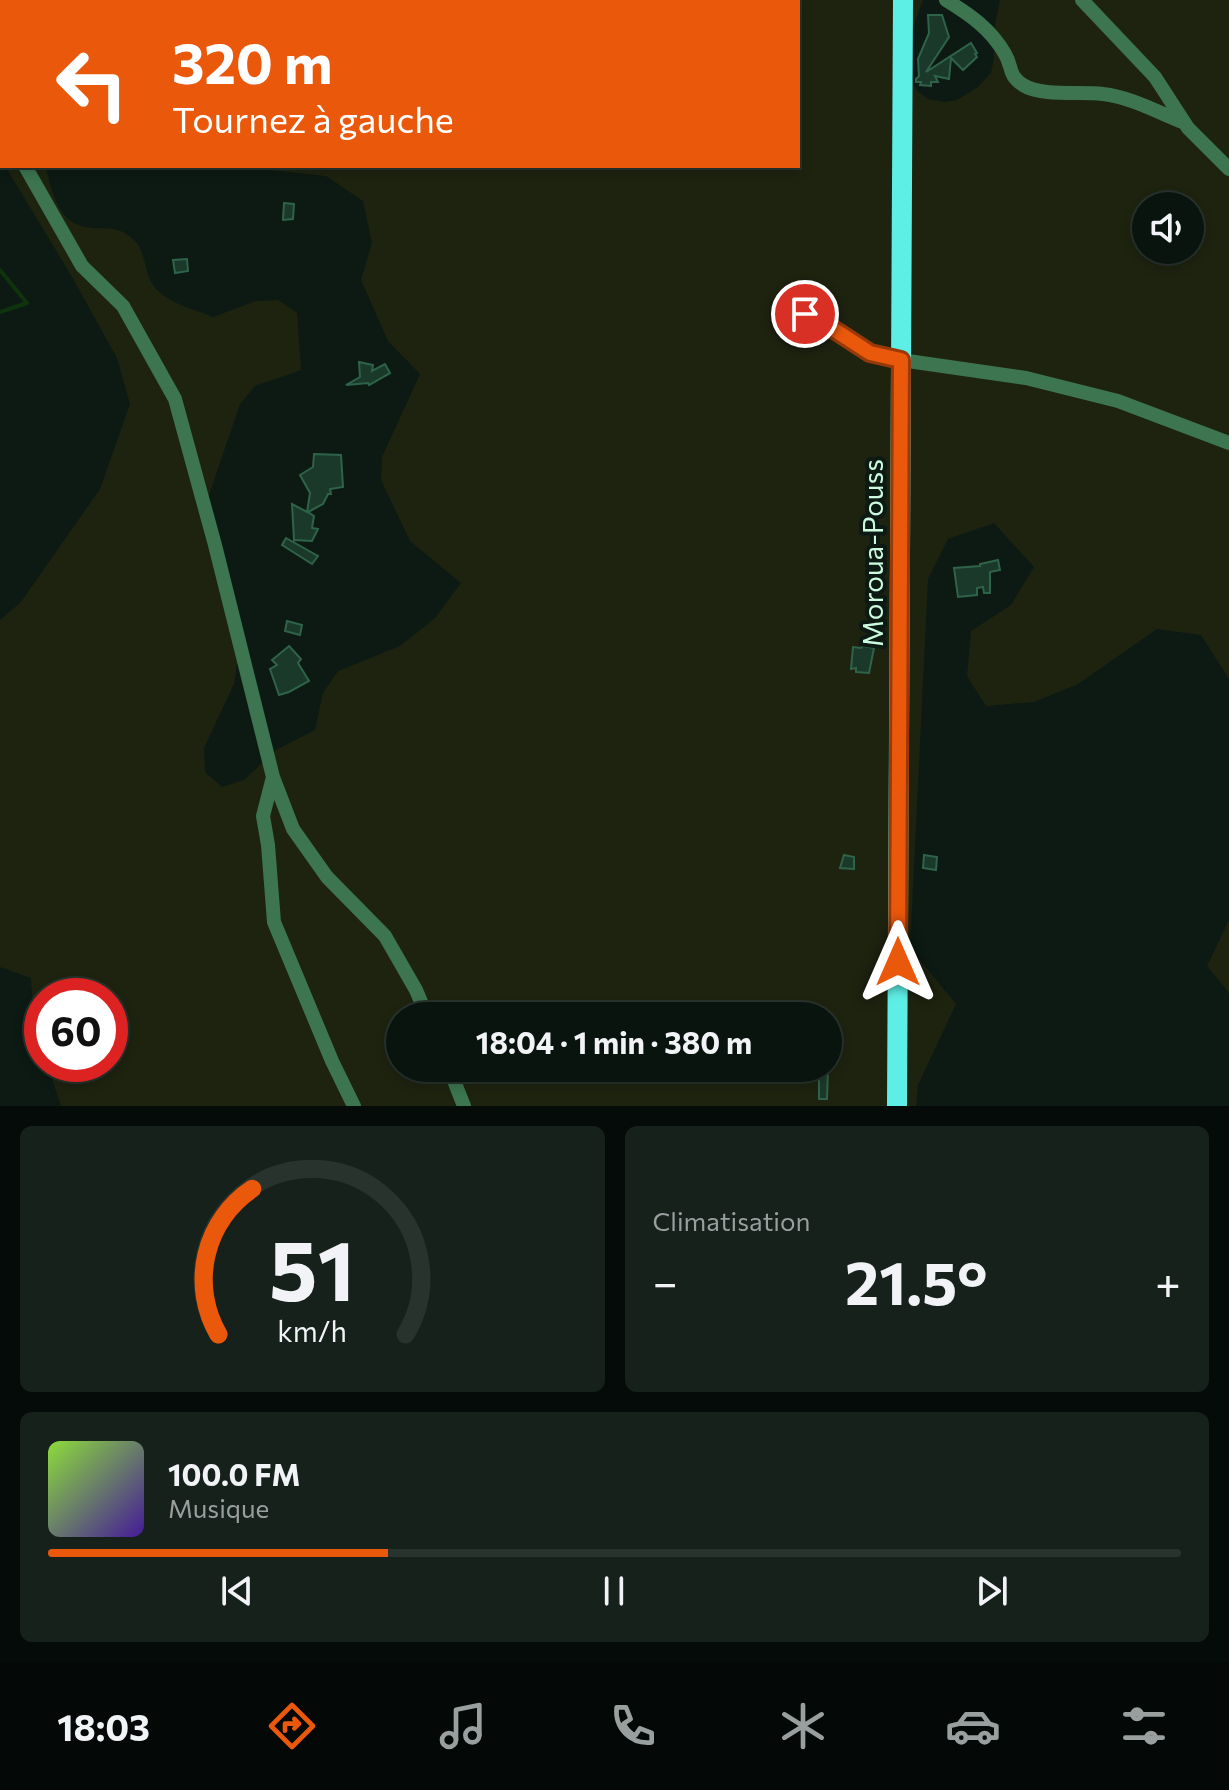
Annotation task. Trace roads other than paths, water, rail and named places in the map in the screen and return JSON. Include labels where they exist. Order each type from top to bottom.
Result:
[{"type":"main road","name":"Moroua-Pouss","points":[[897,1106],[903,0]]},
{"type":"street","points":[[946,0],[970,14],[990,34],[1007,56],[1011,73],[1025,87],[1104,94],[1185,123]]},
{"type":"street","points":[[1082,0],[1155,77],[1185,123],[1229,169]]},
{"type":"street","points":[[26,168],[82,266],[123,306],[175,399],[273,777],[293,829],[327,877],[385,936],[421,1002]]},
{"type":"street","points":[[805,314],[870,353],[1026,378],[1118,401],[1229,443]]},
{"type":"street","points":[[273,777],[263,816],[274,922],[354,1106]]},
{"type":"street","points":[[455,1082],[464,1106]]},
{"type":"waterway","points":[[0,270],[27,303],[0,312]]}]
